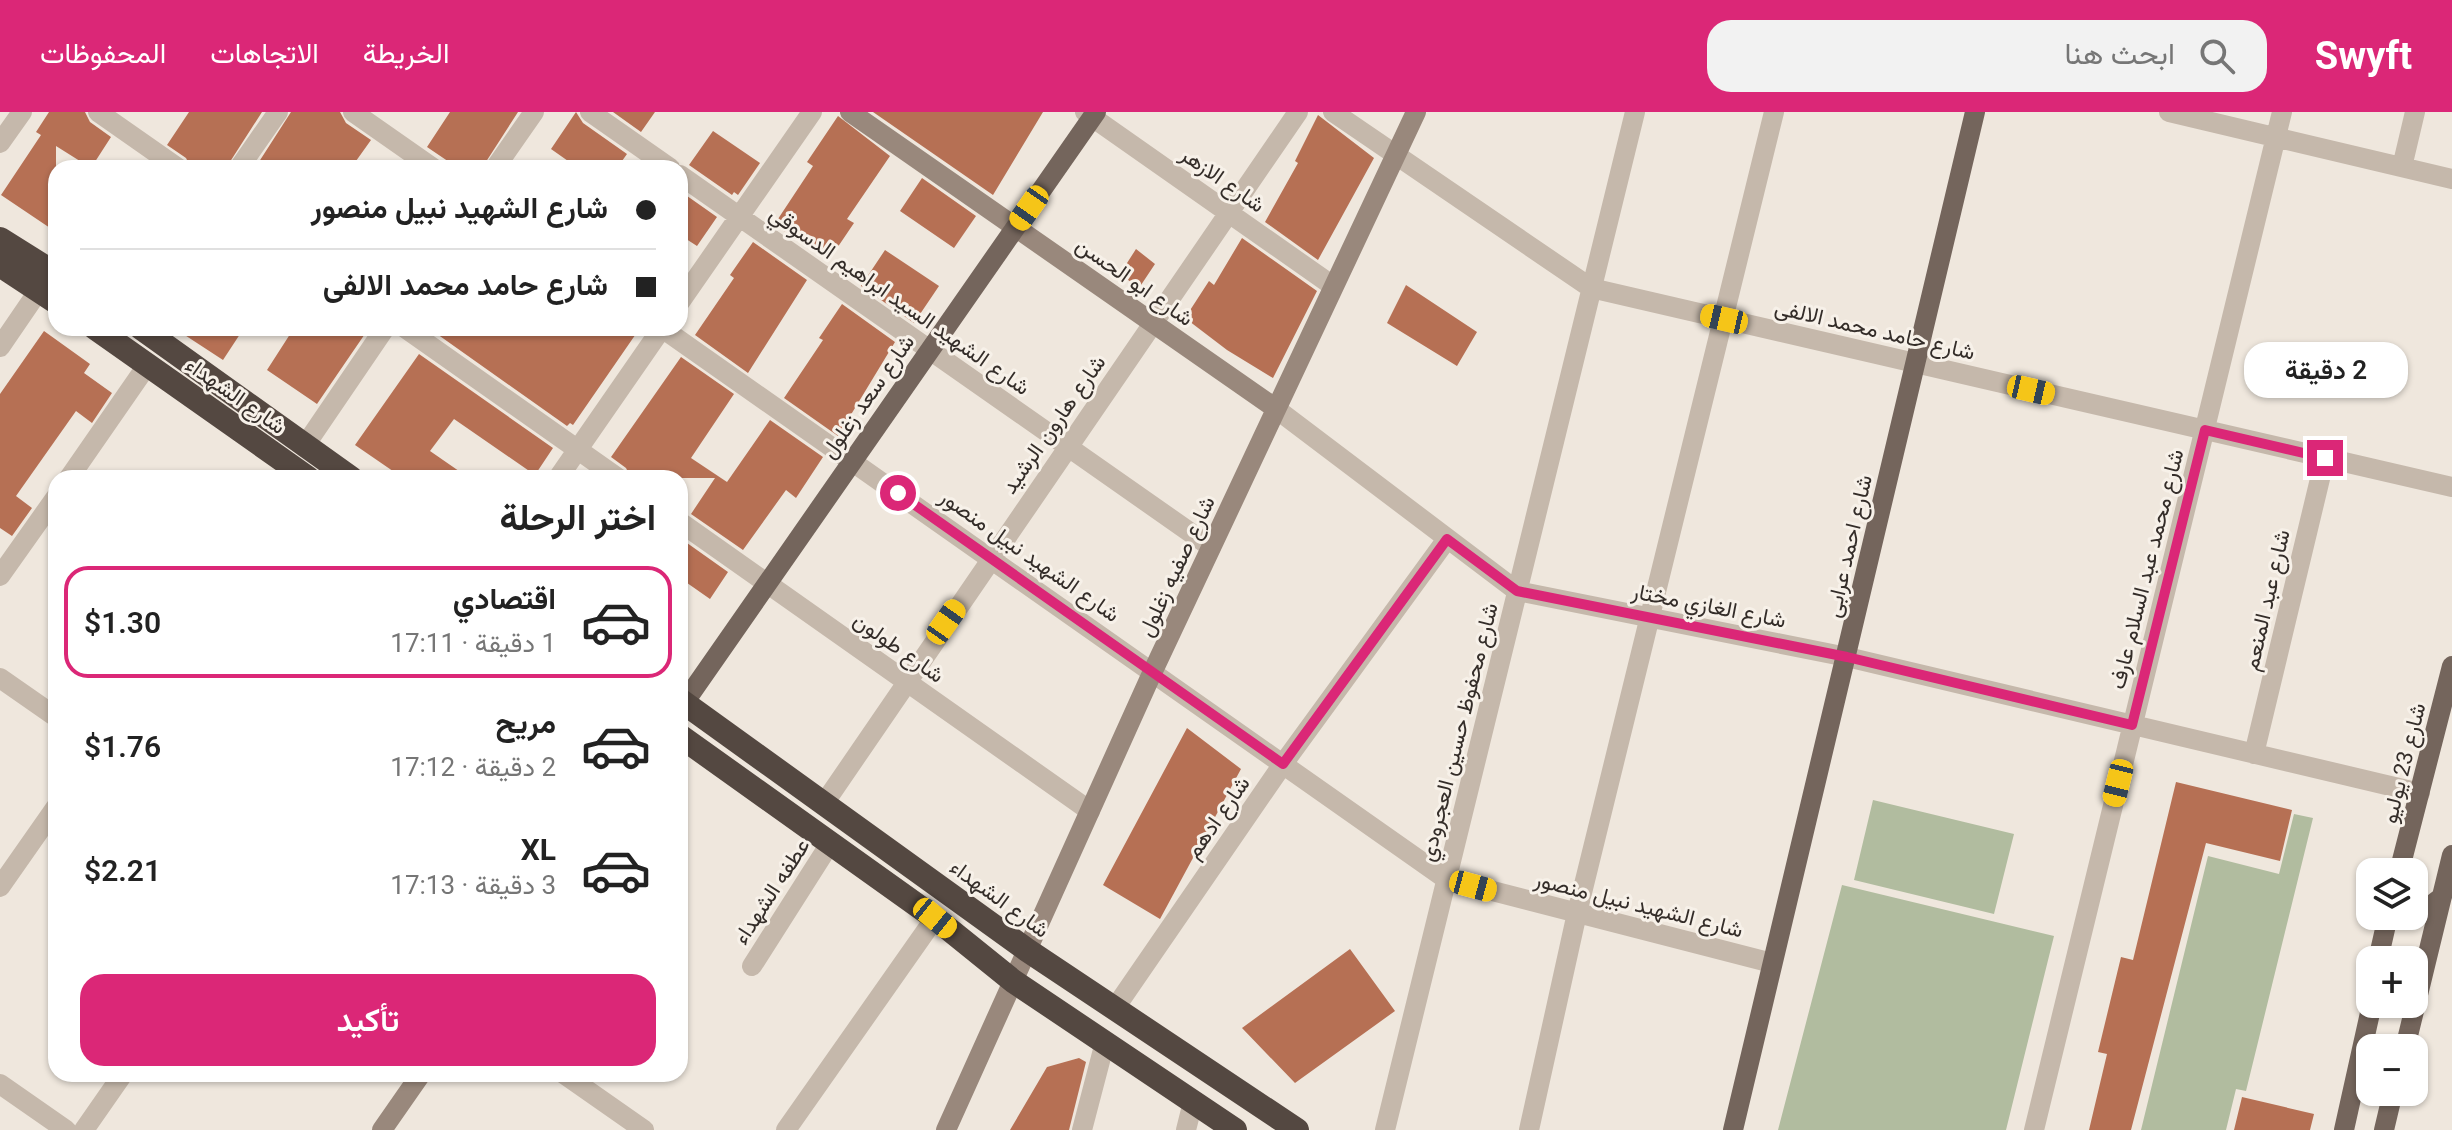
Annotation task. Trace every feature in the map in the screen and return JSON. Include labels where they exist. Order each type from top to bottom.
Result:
[{"type":"highway","points":[[0,239],[48,287]]},
{"type":"highway","points":[[0,265],[48,288]]},
{"type":"highway","name":"شارع الشهداء","points":[[107,336],[296,467]]},
{"type":"highway","name":"شارع الشهداء","points":[[150,336],[296,467]]},
{"type":"highway","name":"شارع الشهداء","points":[[688,709],[1027,950],[1297,1130]]},
{"type":"highway","points":[[688,742],[935,918],[1013,981],[1235,1130]]},
{"type":"main road","name":"شارع احمد عرابى","points":[[1733,1130],[1975,112]]},
{"type":"main road","name":"شارع سعد زغلول","points":[[688,694],[1091,114]]},
{"type":"main road","name":"شارع 23 يوليو","points":[[2403,858],[2452,666]]},
{"type":"main road","points":[[2428,950],[2452,855]]},
{"type":"main road","points":[[2428,907],[2442,897]]},
{"type":"main road","points":[[2344,1130],[2369,1018]]},
{"type":"main road","points":[[2384,1130],[2390,1106]]},
{"type":"street","points":[[0,143],[22,112]]},
{"type":"street","points":[[98,112],[167,160]]},
{"type":"street","points":[[245,160],[278,112]]},
{"type":"street","points":[[353,112],[422,160]]},
{"type":"street","points":[[501,160],[534,112]]},
{"type":"street","points":[[590,112],[659,160]]},
{"type":"street","points":[[688,290],[812,112]]},
{"type":"street","name":"شارع ابو الحسن","points":[[850,112],[1275,408]]},
{"type":"street","name":"شارع هارون الرشيد","points":[[823,805],[905,681],[1298,112]]},
{"type":"street","name":"شارع حامد محمد الالفى","points":[[1333,112],[1591,288],[2452,487]]},
{"type":"street","name":"شارع صفيه زغلول","points":[[946,1130],[1153,671],[1416,112]]},
{"type":"street","name":"شارع محفوظ حسين العجرودي","points":[[1385,1130],[1635,112]]},
{"type":"street","points":[[1529,1130],[1577,913],[1774,112]]},
{"type":"street","points":[[2169,112],[2452,179]]},
{"type":"street","name":"شارع محمد عبد السلام عارف","points":[[2034,1130],[2282,112]]},
{"type":"street","points":[[2402,167],[2415,112]]},
{"type":"street","name":"شارع الازهر","points":[[1091,114],[1333,286]]},
{"type":"street","name":"شارع الشهيد السيد ابراهيم الدسوقي","points":[[688,181],[1211,547]]},
{"type":"street","points":[[0,347],[48,291]]},
{"type":"street","points":[[296,467],[380,336]]},
{"type":"street","points":[[416,336],[607,470]]},
{"type":"street","points":[[564,470],[656,336]]},
{"type":"street","name":"شارع الشهيد نبيل منصور","points":[[674,336],[1446,879],[1772,963]]},
{"type":"street","points":[[75,470],[148,364]]},
{"type":"street","name":"شارع الغازي مختار","points":[[1275,408],[1517,591],[1847,657],[2420,793]]},
{"type":"street","name":"شارع عبد المنعم","points":[[2254,754],[2325,458]]},
{"type":"street","points":[[0,576],[48,508]]},
{"type":"street","name":"شارع طولون","points":[[688,528],[1090,811]]},
{"type":"street","name":"شارع ادهم","points":[[1115,1008],[1283,764],[1447,539]]},
{"type":"street","points":[[0,678],[48,711]]},
{"type":"street","points":[[0,887],[48,818]]},
{"type":"street","name":"عطفه الشهداء","points":[[752,966],[831,842]]},
{"type":"street","points":[[786,1130],[935,918]]},
{"type":"street","points":[[1082,1130],[1105,1042]]},
{"type":"street","points":[[84,1130],[117,1082]]},
{"type":"street","points":[[382,1130],[415,1082]]},
{"type":"street","points":[[575,1082],[644,1130]]},
{"type":"street","points":[[0,1084],[66,1130]]},
{"type":"street","points":[[1186,1130],[1193,1102]]},
{"type":"green space","points":[[1873,800],[2014,834],[1994,914],[1854,880]]},
{"type":"green space","points":[[2294,814],[2313,818],[2246,1091],[2236,1089],[2226,1130],[2141,1130],[2208,856],[2279,874]]},
{"type":"green space","points":[[1842,885],[2054,936],[2006,1130],[1778,1130]]},
{"type":"building","points":[[49,112],[85,112],[90,122],[111,137],[96,160],[78,160],[56,146],[56,160],[48,160],[48,227],[1,195],[41,135],[36,132]]},
{"type":"building","points":[[189,112],[262,112],[231,160],[187,160],[167,145]]},
{"type":"building","points":[[291,112],[340,112],[346,123],[371,140],[357,160],[260,160]]},
{"type":"building","points":[[450,112],[518,112],[487,160],[446,160],[427,147]]},
{"type":"building","points":[[576,112],[583,123],[627,154],[623,160],[567,160],[551,149]]},
{"type":"building","points":[[613,112],[655,112],[641,132]]},
{"type":"building","points":[[873,112],[1043,112],[993,195]]},
{"type":"building","points":[[1318,115],[1374,158],[1318,260],[1265,222],[1298,163],[1295,161]]},
{"type":"building","points":[[838,116],[890,156],[847,219],[854,223],[829,260],[774,225],[813,166],[807,162]]},
{"type":"building","points":[[713,131],[760,163],[738,195],[734,192],[732,195],[689,165]]},
{"type":"building","points":[[922,178],[976,216],[954,248],[900,211]]},
{"type":"building","points":[[688,197],[717,217],[697,246],[688,240]]},
{"type":"building","points":[[1242,238],[1317,291],[1273,378],[1227,350],[1185,318],[1209,281],[1214,285]]},
{"type":"building","points":[[753,242],[807,280],[748,373],[695,335],[734,278],[730,275]]},
{"type":"building","points":[[1136,249],[1155,264],[1139,288],[1120,274]]},
{"type":"building","points":[[885,250],[939,286],[914,323],[861,286]]},
{"type":"building","points":[[1406,285],[1477,332],[1457,366],[1387,323]]},
{"type":"building","points":[[842,304],[895,342],[838,436],[784,398],[823,340],[819,338]]},
{"type":"building","points":[[44,331],[90,364],[84,373],[112,393],[92,423],[76,411],[16,496],[32,508],[12,536],[0,528],[0,394]]},
{"type":"building","points":[[186,336],[239,336],[223,360]]},
{"type":"building","points":[[289,336],[364,336],[317,404],[267,370]]},
{"type":"building","points":[[440,336],[634,336],[573,425],[570,423],[567,426]]},
{"type":"building","points":[[419,354],[553,448],[538,470],[528,470],[454,419],[430,451],[457,470],[391,470],[355,445]]},
{"type":"building","points":[[681,357],[734,394],[691,458],[727,482],[770,420],[823,457],[796,498],[786,490],[743,550],[691,514],[715,478],[688,478],[688,470],[627,470],[611,457]]},
{"type":"building","points":[[688,544],[728,572],[710,599],[688,584]]},
{"type":"building","points":[[1187,728],[1241,769],[1160,919],[1103,885]]},
{"type":"building","points":[[2176,782],[2292,810],[2280,861],[2206,843],[2131,1130],[2089,1130],[2107,1054],[2098,1052],[2121,957],[2133,960]]},
{"type":"building","points":[[1350,949],[1395,1011],[1295,1083],[1242,1028]]},
{"type":"building","points":[[1079,1058],[1086,1062],[1069,1130],[1010,1130],[1047,1067]]},
{"type":"building","points":[[2242,1097],[2314,1114],[2310,1130],[2234,1130]]},
{"type":"route","points":[[898,493],[1283,764],[1447,539],[1517,591],[1847,657],[2132,725],[2205,430],[2325,458]]}]
